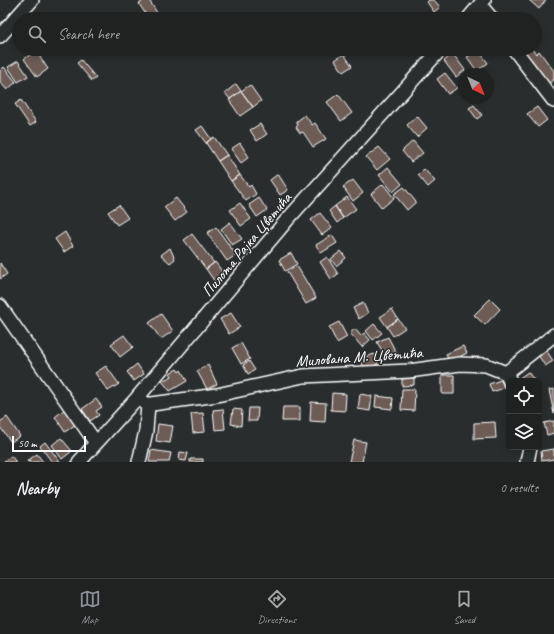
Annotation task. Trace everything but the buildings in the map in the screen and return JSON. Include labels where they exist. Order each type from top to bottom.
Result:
[{"type":"street","points":[[21,12],[32,0]]},
{"type":"street","points":[[474,12],[482,2],[488,12]]},
{"type":"street","points":[[0,36],[12,22]]},
{"type":"street","name":"Пилота Рајка Цветића","points":[[79,462],[96,443],[142,401],[287,220],[435,56]]},
{"type":"street","points":[[519,56],[554,101]]},
{"type":"street","points":[[0,306],[96,443]]},
{"type":"street","points":[[508,377],[554,335]]},
{"type":"street","name":"Милована М. Цветића","points":[[142,401],[217,395],[303,376],[409,372],[473,364],[486,365],[508,377]]},
{"type":"street","points":[[139,462],[146,431],[142,401]]},
{"type":"street","points":[[527,462],[529,450]]}]
